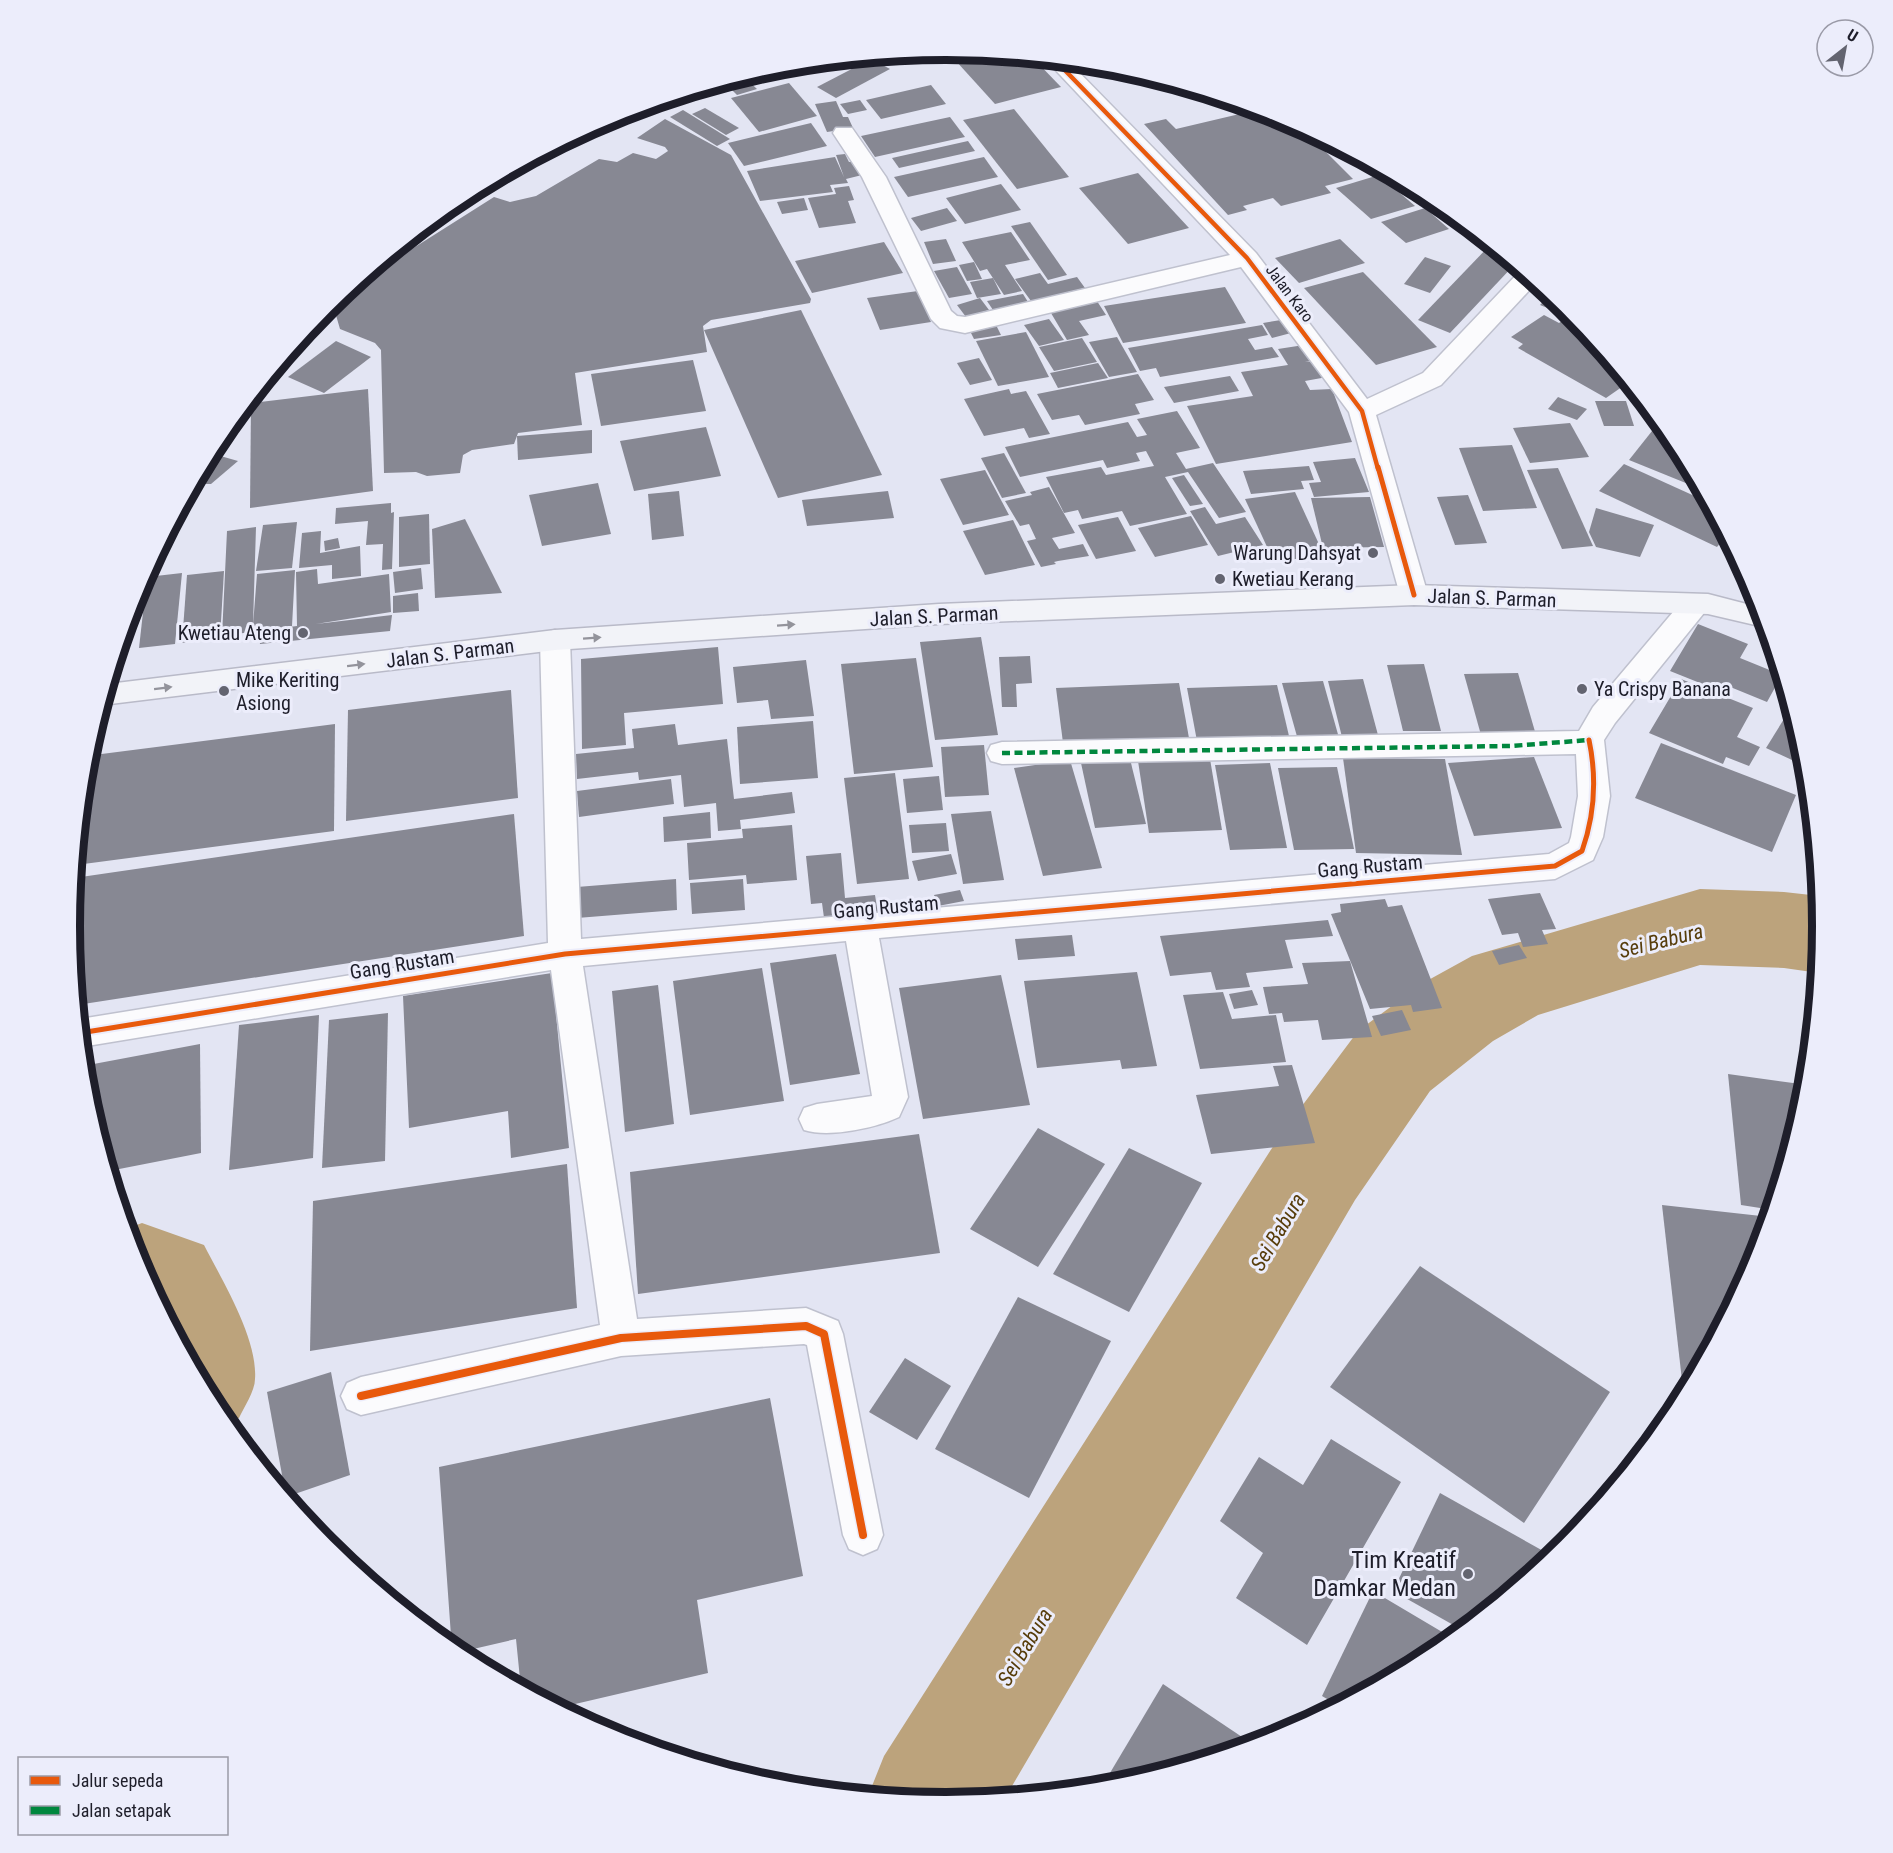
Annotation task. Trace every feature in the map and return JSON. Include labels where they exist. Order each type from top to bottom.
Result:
[{"type":"main road","name":"Jalan S. Parman","points":[[112,694],[555,640],[939,614],[1414,595],[1694,606],[1708,604],[1755,616]]},
{"type":"street","name":"Jalan Karo","points":[[1062,67],[1246,258],[1362,411],[1414,595]]},
{"type":"street","points":[[844,133],[874,177],[940,314],[949,323],[965,325],[1246,258]]},
{"type":"street","points":[[1362,411],[1432,379],[1524,281]]},
{"type":"street","points":[[1002,753],[1511,746],[1574,743],[1589,740],[1604,715],[1694,606]]},
{"type":"street","points":[[555,640],[565,954],[621,1338]]},
{"type":"street","name":"Gang Rustam","points":[[86,1032],[565,954],[1555,866],[1582,851],[1590,831],[1596,770],[1589,740]]},
{"type":"street","points":[[817,1119],[877,1111],[887,1106],[890,1097],[860,926]]},
{"type":"street","points":[[361,1396],[621,1338],[806,1326],[815,1328],[824,1334],[863,1535]]},
{"type":"building","points":[[955,60],[1040,65],[1061,87],[995,104]]},
{"type":"building","points":[[879,63],[890,69],[836,98],[817,87],[860,65]]},
{"type":"building","points":[[792,74],[769,82],[766,80]]},
{"type":"building","points":[[751,83],[757,89],[737,95],[730,88]]},
{"type":"building","points":[[789,83],[817,116],[759,132],[731,98]]},
{"type":"building","points":[[931,85],[946,104],[881,119],[866,100]]},
{"type":"building","points":[[860,100],[867,110],[848,114],[840,104]]},
{"type":"building","points":[[836,101],[843,117],[848,117],[853,128],[827,132],[815,104]]},
{"type":"building","points":[[705,108],[739,128],[726,135],[692,114]]},
{"type":"building","points":[[1014,109],[1069,177],[1017,189],[963,120]]},
{"type":"building","points":[[683,110],[730,139],[717,146],[670,117]]},
{"type":"building","points":[[1244,113],[1317,143],[1353,179],[1325,186],[1331,193],[1281,206],[1273,198],[1243,206],[1247,210],[1228,215],[1144,124],[1166,119],[1176,129]]},
{"type":"building","points":[[950,117],[965,137],[875,157],[861,136]]},
{"type":"building","points":[[665,119],[731,155],[811,299],[810,303],[711,320],[703,326],[707,352],[575,373],[582,425],[518,433],[514,444],[472,450],[463,455],[460,473],[427,476],[416,472],[384,473],[381,350],[375,343],[340,329],[335,313],[389,263],[494,197],[510,202],[536,196],[599,159],[617,162],[633,153],[656,159],[668,151],[665,147],[637,138]]},
{"type":"building","points":[[811,123],[827,146],[744,166],[728,143]]},
{"type":"building","points":[[968,141],[975,151],[899,168],[892,158]]},
{"type":"building","points":[[845,154],[849,162],[860,160],[866,174],[846,179],[848,183],[830,185],[833,192],[760,201],[747,171],[835,157],[844,177],[836,155]]},
{"type":"building","points":[[984,157],[998,177],[908,197],[894,177]]},
{"type":"building","points":[[1138,173],[1189,228],[1128,244],[1079,188]]},
{"type":"building","points":[[1378,175],[1415,206],[1371,219],[1336,188]]},
{"type":"building","points":[[1001,184],[1021,210],[965,224],[946,198]]},
{"type":"building","points":[[849,186],[854,200],[848,201],[856,223],[819,228],[808,198],[836,194],[834,188]]},
{"type":"building","points":[[804,198],[808,210],[782,214],[777,202]]},
{"type":"building","points":[[947,208],[957,221],[921,231],[911,218]]},
{"type":"building","points":[[1425,208],[1449,229],[1406,243],[1381,222]]},
{"type":"building","points":[[1030,222],[1067,275],[1048,280],[1011,226]]},
{"type":"building","points":[[1011,232],[1030,260],[1005,265],[1022,291],[1004,295],[987,269],[980,271],[962,242]]},
{"type":"building","points":[[946,239],[956,261],[933,264],[924,242]]},
{"type":"building","points":[[1340,239],[1365,263],[1299,283],[1275,258]]},
{"type":"building","points":[[884,242],[903,273],[812,293],[795,261]]},
{"type":"building","points":[[1486,249],[1510,269],[1450,333],[1418,320]]},
{"type":"building","points":[[1425,257],[1451,266],[1430,293],[1404,284]]},
{"type":"building","points":[[974,262],[982,279],[967,281],[959,265]]},
{"type":"building","points":[[957,267],[972,294],[949,298],[934,271]]},
{"type":"building","points":[[1363,272],[1437,347],[1376,365],[1304,288]]},
{"type":"building","points":[[1040,273],[1048,284],[1077,277],[1085,288],[1031,301],[1015,279]]},
{"type":"building","points":[[993,278],[1001,294],[977,298],[970,282]]},
{"type":"building","points":[[1225,287],[1246,323],[1123,343],[1104,306]]},
{"type":"building","points":[[918,291],[931,322],[880,330],[867,298]]},
{"type":"building","points":[[1023,294],[1028,302],[993,310],[987,301]]},
{"type":"building","points":[[980,298],[989,310],[966,317],[957,305]]},
{"type":"building","points":[[1095,298],[1106,315],[1079,321],[1089,335],[1067,340],[1048,308]]},
{"type":"building","points":[[1545,300],[1556,311],[1540,305]]},
{"type":"building","points":[[801,310],[882,475],[778,498],[704,330]]},
{"type":"building","points":[[1544,315],[1559,323],[1562,321],[1569,325],[1598,355],[1623,386],[1606,398],[1518,348],[1523,344],[1511,337]]},
{"type":"building","points":[[1049,319],[1064,340],[1039,346],[1024,325]]},
{"type":"building","points":[[1281,320],[1291,333],[1272,338],[1263,323]]},
{"type":"building","points":[[996,325],[1001,335],[974,339],[969,329]]},
{"type":"building","points":[[1262,325],[1268,335],[1248,339],[1255,350],[1272,347],[1279,357],[1160,377],[1156,368],[1140,371],[1128,348]]},
{"type":"building","points":[[1026,332],[1049,377],[998,386],[976,341]]},
{"type":"building","points":[[1117,337],[1137,372],[1109,377],[1089,342]]},
{"type":"building","points":[[1082,338],[1097,362],[1054,371],[1039,347]]},
{"type":"building","points":[[336,341],[371,357],[324,393],[288,377]]},
{"type":"building","points":[[1304,345],[1314,360],[1305,362],[1315,361],[1327,377],[1305,381],[1310,390],[1332,389],[1352,442],[1216,464],[1187,406],[1253,396],[1241,372],[1288,365],[1278,349]]},
{"type":"building","points":[[979,358],[992,380],[970,385],[957,363]]},
{"type":"building","points":[[693,360],[706,411],[601,426],[591,374]]},
{"type":"building","points":[[1098,363],[1108,378],[1058,388],[1050,373]]},
{"type":"building","points":[[1138,374],[1154,400],[1135,404],[1140,414],[1085,425],[1079,415],[1052,420],[1037,394]]},
{"type":"building","points":[[1230,376],[1239,391],[1174,403],[1164,387]]},
{"type":"building","points":[[368,389],[373,491],[250,508],[251,410],[257,402]]},
{"type":"building","points":[[1009,389],[1011,394],[1026,391],[1050,434],[1029,438],[1024,428],[984,436],[964,399]]},
{"type":"building","points":[[1558,397],[1587,409],[1577,420],[1548,409]]},
{"type":"building","points":[[1595,401],[1626,401],[1634,426],[1604,426]]},
{"type":"building","points":[[1177,411],[1200,448],[1176,453],[1186,469],[1213,463],[1246,512],[1219,518],[1188,472],[1165,477],[1187,514],[1130,526],[1122,511],[1082,519],[1078,510],[1064,513],[1046,477],[1101,467],[1106,475],[1154,466],[1146,451],[1136,453],[1140,461],[1107,468],[1103,460],[1020,477],[1005,447],[1128,422],[1137,437],[1147,435],[1137,419]]},
{"type":"building","points":[[1570,423],[1589,457],[1530,463],[1513,428]]},
{"type":"building","points":[[706,427],[721,476],[634,491],[620,441]]},
{"type":"building","points":[[1655,428],[1692,486],[1629,460]]},
{"type":"building","points":[[592,430],[592,453],[518,460],[517,436]]},
{"type":"building","points":[[1512,445],[1537,508],[1483,511],[1459,448]]},
{"type":"building","points":[[1004,453],[1026,493],[1002,498],[981,458]]},
{"type":"building","points":[[219,456],[238,461],[211,484],[202,484]]},
{"type":"building","points":[[1355,458],[1369,492],[1314,497],[1309,483],[1321,482],[1313,462]]},
{"type":"building","points":[[1624,464],[1700,498],[1723,540],[1717,547],[1599,491]]},
{"type":"building","points":[[1309,466],[1314,480],[1301,481],[1304,489],[1251,494],[1243,471]]},
{"type":"building","points":[[1558,468],[1593,546],[1562,549],[1527,470]]},
{"type":"building","points":[[985,470],[1009,515],[963,525],[940,479]]},
{"type":"building","points":[[1184,475],[1203,504],[1190,506],[1172,478]]},
{"type":"building","points":[[598,483],[611,534],[542,546],[529,495]]},
{"type":"building","points":[[1049,487],[1075,533],[1052,538],[1059,549],[1083,544],[1089,556],[1058,561],[1054,562],[1056,564],[1041,567],[1027,541],[1036,539],[1029,524],[1020,526],[1005,501],[1032,495],[1030,492]]},
{"type":"building","points":[[679,491],[684,536],[652,540],[648,494]]},
{"type":"building","points":[[888,491],[894,518],[807,526],[802,500]]},
{"type":"building","points":[[1295,492],[1324,555],[1274,562],[1245,499]]},
{"type":"building","points":[[1468,495],[1487,543],[1455,545],[1437,497]]},
{"type":"building","points":[[1370,497],[1384,547],[1323,548],[1311,498]]},
{"type":"building","points":[[391,503],[391,513],[394,512],[392,569],[382,570],[383,544],[366,545],[368,521],[335,524],[336,508]]},
{"type":"building","points":[[1205,507],[1216,524],[1245,517],[1263,545],[1218,556],[1190,511]]},
{"type":"building","points":[[1596,508],[1654,525],[1640,557],[1596,547],[1589,532]]},
{"type":"building","points":[[429,514],[430,564],[399,567],[399,517]]},
{"type":"building","points":[[1191,516],[1208,545],[1155,557],[1138,528]]},
{"type":"building","points":[[1118,517],[1136,551],[1096,559],[1078,525]]},
{"type":"building","points":[[465,519],[502,593],[435,598],[432,529]]},
{"type":"building","points":[[1013,520],[1035,565],[985,575],[963,531]]},
{"type":"building","points":[[297,522],[292,568],[256,571],[263,525]]},
{"type":"building","points":[[256,527],[253,625],[257,574],[295,570],[292,626],[222,636],[227,531]]},
{"type":"building","points":[[321,531],[320,553],[360,546],[361,576],[332,579],[332,565],[299,568],[302,533]]},
{"type":"building","points":[[338,538],[340,548],[325,551],[324,541]]},
{"type":"building","points":[[421,568],[423,589],[395,593],[393,572]]},
{"type":"building","points":[[317,569],[318,584],[389,574],[391,612],[316,624],[392,615],[390,631],[260,644],[258,631],[297,626],[296,572]]},
{"type":"building","points":[[224,571],[220,638],[182,643],[187,575]]},
{"type":"building","points":[[182,573],[175,644],[139,648],[145,599],[154,576]]},
{"type":"building","points":[[418,593],[419,611],[393,613],[393,596]]},
{"type":"building","points":[[1698,624],[1748,644],[1740,658],[1774,672],[1777,683],[1767,702],[1723,684],[1720,691],[1670,671]]},
{"type":"building","points":[[981,637],[998,735],[935,740],[920,642]]},
{"type":"building","points":[[718,647],[723,704],[624,713],[626,745],[582,749],[581,659]]},
{"type":"building","points":[[1030,656],[1032,683],[1016,684],[1017,707],[1002,707],[999,657]]},
{"type":"building","points":[[916,658],[933,767],[854,774],[841,664]]},
{"type":"building","points":[[806,660],[814,716],[771,719],[768,700],[737,703],[733,667]]},
{"type":"building","points":[[1424,664],[1441,731],[1403,731],[1387,665]]},
{"type":"building","points":[[1518,673],[1536,735],[1481,735],[1464,674]]},
{"type":"building","points":[[1363,679],[1378,735],[1342,737],[1328,681]]},
{"type":"building","points":[[1681,679],[1753,708],[1737,737],[1760,747],[1749,766],[1726,757],[1723,764],[1649,733]]},
{"type":"building","points":[[1323,681],[1339,738],[1298,740],[1282,683]]},
{"type":"building","points":[[1179,683],[1189,738],[1063,743],[1056,688]]},
{"type":"building","points":[[1277,685],[1289,736],[1197,741],[1187,688]]},
{"type":"building","points":[[511,690],[518,798],[346,821],[348,710]]},
{"type":"building","points":[[1786,715],[1797,762],[1766,748]]},
{"type":"building","points":[[813,721],[818,778],[740,784],[737,727]]},
{"type":"building","points":[[335,724],[334,831],[83,864],[87,813],[98,755]]},
{"type":"building","points":[[675,724],[678,745],[727,739],[734,799],[792,792],[795,813],[740,820],[741,829],[718,831],[716,803],[684,807],[681,775],[639,780],[638,772],[577,779],[576,754],[634,748],[632,729]]},
{"type":"building","points":[[1661,743],[1796,795],[1772,852],[1635,798]]},
{"type":"building","points":[[984,745],[989,795],[945,797],[941,747]]},
{"type":"building","points":[[1534,757],[1562,828],[1474,836],[1448,763]]},
{"type":"building","points":[[1343,758],[1445,759],[1462,855],[1356,853]]},
{"type":"building","points":[[1130,759],[1146,824],[1095,828],[1081,763]]},
{"type":"building","points":[[1210,759],[1222,830],[1149,833],[1138,761]]},
{"type":"building","points":[[1070,760],[1102,868],[1043,876],[1014,768]]},
{"type":"building","points":[[1270,763],[1287,848],[1230,850],[1215,765]]},
{"type":"building","points":[[1337,767],[1354,849],[1294,850],[1278,768]]},
{"type":"building","points":[[895,773],[909,879],[857,884],[844,778]]},
{"type":"building","points":[[939,776],[943,810],[907,813],[903,779]]},
{"type":"building","points":[[671,779],[674,804],[579,817],[577,791]]},
{"type":"building","points":[[991,811],[1004,880],[963,884],[951,814]]},
{"type":"building","points":[[710,812],[711,838],[664,842],[663,817]]},
{"type":"building","points":[[514,814],[524,936],[84,1004],[80,926],[82,877]]},
{"type":"building","points":[[946,823],[949,851],[912,853],[909,825]]},
{"type":"building","points":[[792,825],[797,880],[747,884],[746,875],[689,880],[687,843],[743,838],[742,829]]},
{"type":"building","points":[[841,853],[845,898],[875,895],[879,920],[825,925],[822,903],[811,904],[806,856]]},
{"type":"building","points":[[951,854],[957,874],[918,881],[912,861]]},
{"type":"building","points":[[676,879],[677,910],[577,918],[577,887]]},
{"type":"building","points":[[743,879],[745,910],[692,914],[690,883]]},
{"type":"building","points":[[960,890],[964,901],[938,906],[934,895]]},
{"type":"building","points":[[1540,893],[1556,929],[1542,930],[1548,944],[1523,947],[1518,933],[1502,935],[1488,899]]},
{"type":"building","points":[[1385,899],[1388,907],[1402,905],[1442,1008],[1413,1012],[1411,1005],[1370,1009],[1331,914],[1341,912],[1340,904]]},
{"type":"building","points":[[1328,920],[1333,936],[1285,940],[1293,968],[1246,973],[1250,987],[1216,990],[1211,972],[1170,976],[1160,936]]},
{"type":"building","points":[[1072,935],[1075,956],[1018,960],[1015,939]]},
{"type":"building","points":[[1519,945],[1527,958],[1499,965],[1492,951]]},
{"type":"building","points":[[836,954],[860,1074],[790,1085],[770,963]]},
{"type":"building","points":[[1350,961],[1372,1037],[1322,1040],[1318,1020],[1284,1022],[1282,1013],[1269,1014],[1263,987],[1308,984],[1302,963]]},
{"type":"building","points":[[762,968],[784,1101],[690,1115],[673,981]]},
{"type":"building","points":[[1137,972],[1157,1066],[1122,1069],[1120,1060],[1037,1068],[1024,981]]},
{"type":"building","points":[[552,973],[569,1148],[511,1158],[508,1111],[409,1128],[403,996]]},
{"type":"building","points":[[1001,975],[1030,1105],[923,1119],[899,988]]},
{"type":"building","points":[[658,985],[674,1124],[625,1132],[612,991]]},
{"type":"building","points":[[1252,990],[1258,1005],[1234,1009],[1229,994]]},
{"type":"building","points":[[1223,992],[1232,1019],[1276,1015],[1286,1062],[1200,1069],[1183,995]]},
{"type":"building","points":[[1402,1010],[1411,1030],[1381,1036],[1372,1016]]},
{"type":"building","points":[[388,1013],[385,1161],[322,1168],[329,1020]]},
{"type":"building","points":[[319,1015],[313,1158],[229,1170],[239,1025]]},
{"type":"building","points":[[200,1044],[201,1153],[116,1170],[91,1064]]},
{"type":"building","points":[[1292,1065],[1315,1143],[1211,1154],[1196,1095],[1279,1086],[1273,1066]]},
{"type":"building","points":[[1728,1074],[1798,1084],[1783,1151],[1766,1209],[1741,1205]]},
{"type":"building","points":[[1038,1128],[1105,1164],[1038,1267],[970,1229]]},
{"type":"building","points":[[919,1134],[940,1253],[638,1294],[630,1172]]},
{"type":"building","points":[[1129,1148],[1202,1183],[1129,1312],[1053,1274]]},
{"type":"building","points":[[567,1164],[577,1308],[310,1351],[313,1201]]},
{"type":"building","points":[[1662,1205],[1763,1216],[1724,1310],[1682,1383]]},
{"type":"building","points":[[1420,1266],[1610,1392],[1524,1523],[1330,1387]]},
{"type":"building","points":[[1018,1297],[1111,1341],[1029,1498],[935,1449]]},
{"type":"building","points":[[905,1358],[951,1386],[917,1440],[869,1412]]},
{"type":"building","points":[[331,1372],[350,1475],[292,1495],[284,1484],[267,1392]]},
{"type":"building","points":[[770,1398],[803,1576],[697,1600],[708,1673],[567,1706],[520,1681],[516,1639],[470,1650],[451,1637],[439,1467]]},
{"type":"building","points":[[1331,1439],[1401,1482],[1307,1645],[1236,1598],[1263,1553],[1220,1521],[1259,1457],[1303,1485]]},
{"type":"building","name":"Tim Kreatif Damkar Medan","points":[[1440,1493],[1545,1552],[1518,1578],[1456,1627],[1393,1591]]},
{"type":"building","points":[[1373,1591],[1446,1634],[1380,1677],[1333,1702],[1322,1696]]},
{"type":"building","points":[[1163,1684],[1245,1739],[1171,1763],[1107,1778]]},
{"type":"waterway","name":"Sei Babura","points":[[936,1793],[1318,1167],[1394,1061],[1458,1012],[1507,984],[1700,927],[1784,930],[1813,934]]},
{"type":"waterway","name":"Sei Babura","points":[[154,1277],[165,1280],[193,1338],[196,1360]]},
{"type":"marked path","points":[[1002,753],[1511,746],[1574,743],[1589,740]]},
{"type":"cycle path","points":[[1062,67],[1247,258],[1362,411],[1414,595]]},
{"type":"cycle path","points":[[86,1032],[565,954],[1555,866],[1582,851],[1587,837],[1594,796],[1594,768],[1589,740]]},
{"type":"cycle path","points":[[361,1396],[621,1338],[806,1326],[824,1334],[863,1535]]},
{"type":"place","name":"Warung Dahsyat","points":[[1373,553]]},
{"type":"place","name":"Kwetiau Kerang","points":[[1220,579]]},
{"type":"place","name":"Kwetiau Ateng","points":[[303,633]]},
{"type":"place","name":"Ya Crispy Banana","points":[[1582,689]]},
{"type":"place","name":"Mike Keriting Asiong","points":[[224,691]]},
{"type":"place","name":"Tim Kreatif Damkar Medan","points":[[1468,1574]]}]
